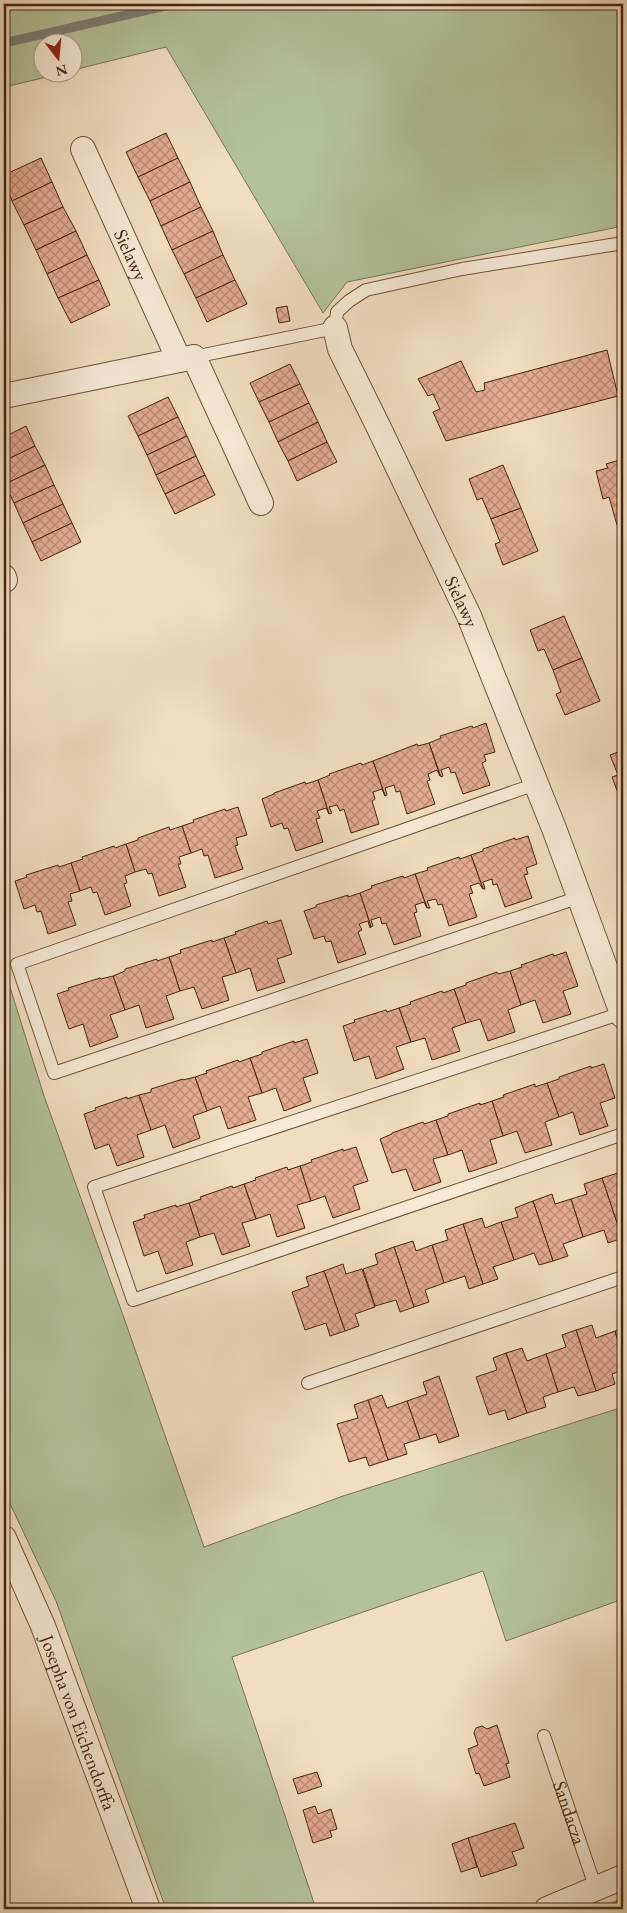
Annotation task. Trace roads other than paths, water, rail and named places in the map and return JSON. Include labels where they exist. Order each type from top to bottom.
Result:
[{"type":"street","name":"Sielawy","points":[[83,149],[261,503]]},
{"type":"street","name":"Sielawy","points":[[335,328],[340,349],[468,616],[580,897],[623,1015]]},
{"type":"street","points":[[4,396],[187,359]]},
{"type":"street","name":"Josepha von Eichendorffa","points":[[4,1538],[42,1626],[148,1909]]},
{"type":"street","points":[[547,1909],[623,1877]]},
{"type":"lane","points":[[187,359],[335,328],[337,312],[349,301],[366,290],[462,269],[623,243]]},
{"type":"lane","points":[[536,784],[17,964],[54,1073],[580,897]]},
{"type":"lane","points":[[623,1015],[94,1187],[133,1300],[623,1134]]},
{"type":"lane","points":[[308,1383],[623,1277]]},
{"type":"lane","name":"Sandacza","points":[[544,1736],[596,1889]]},
{"type":"waterway","points":[[4,43],[174,4]]}]
